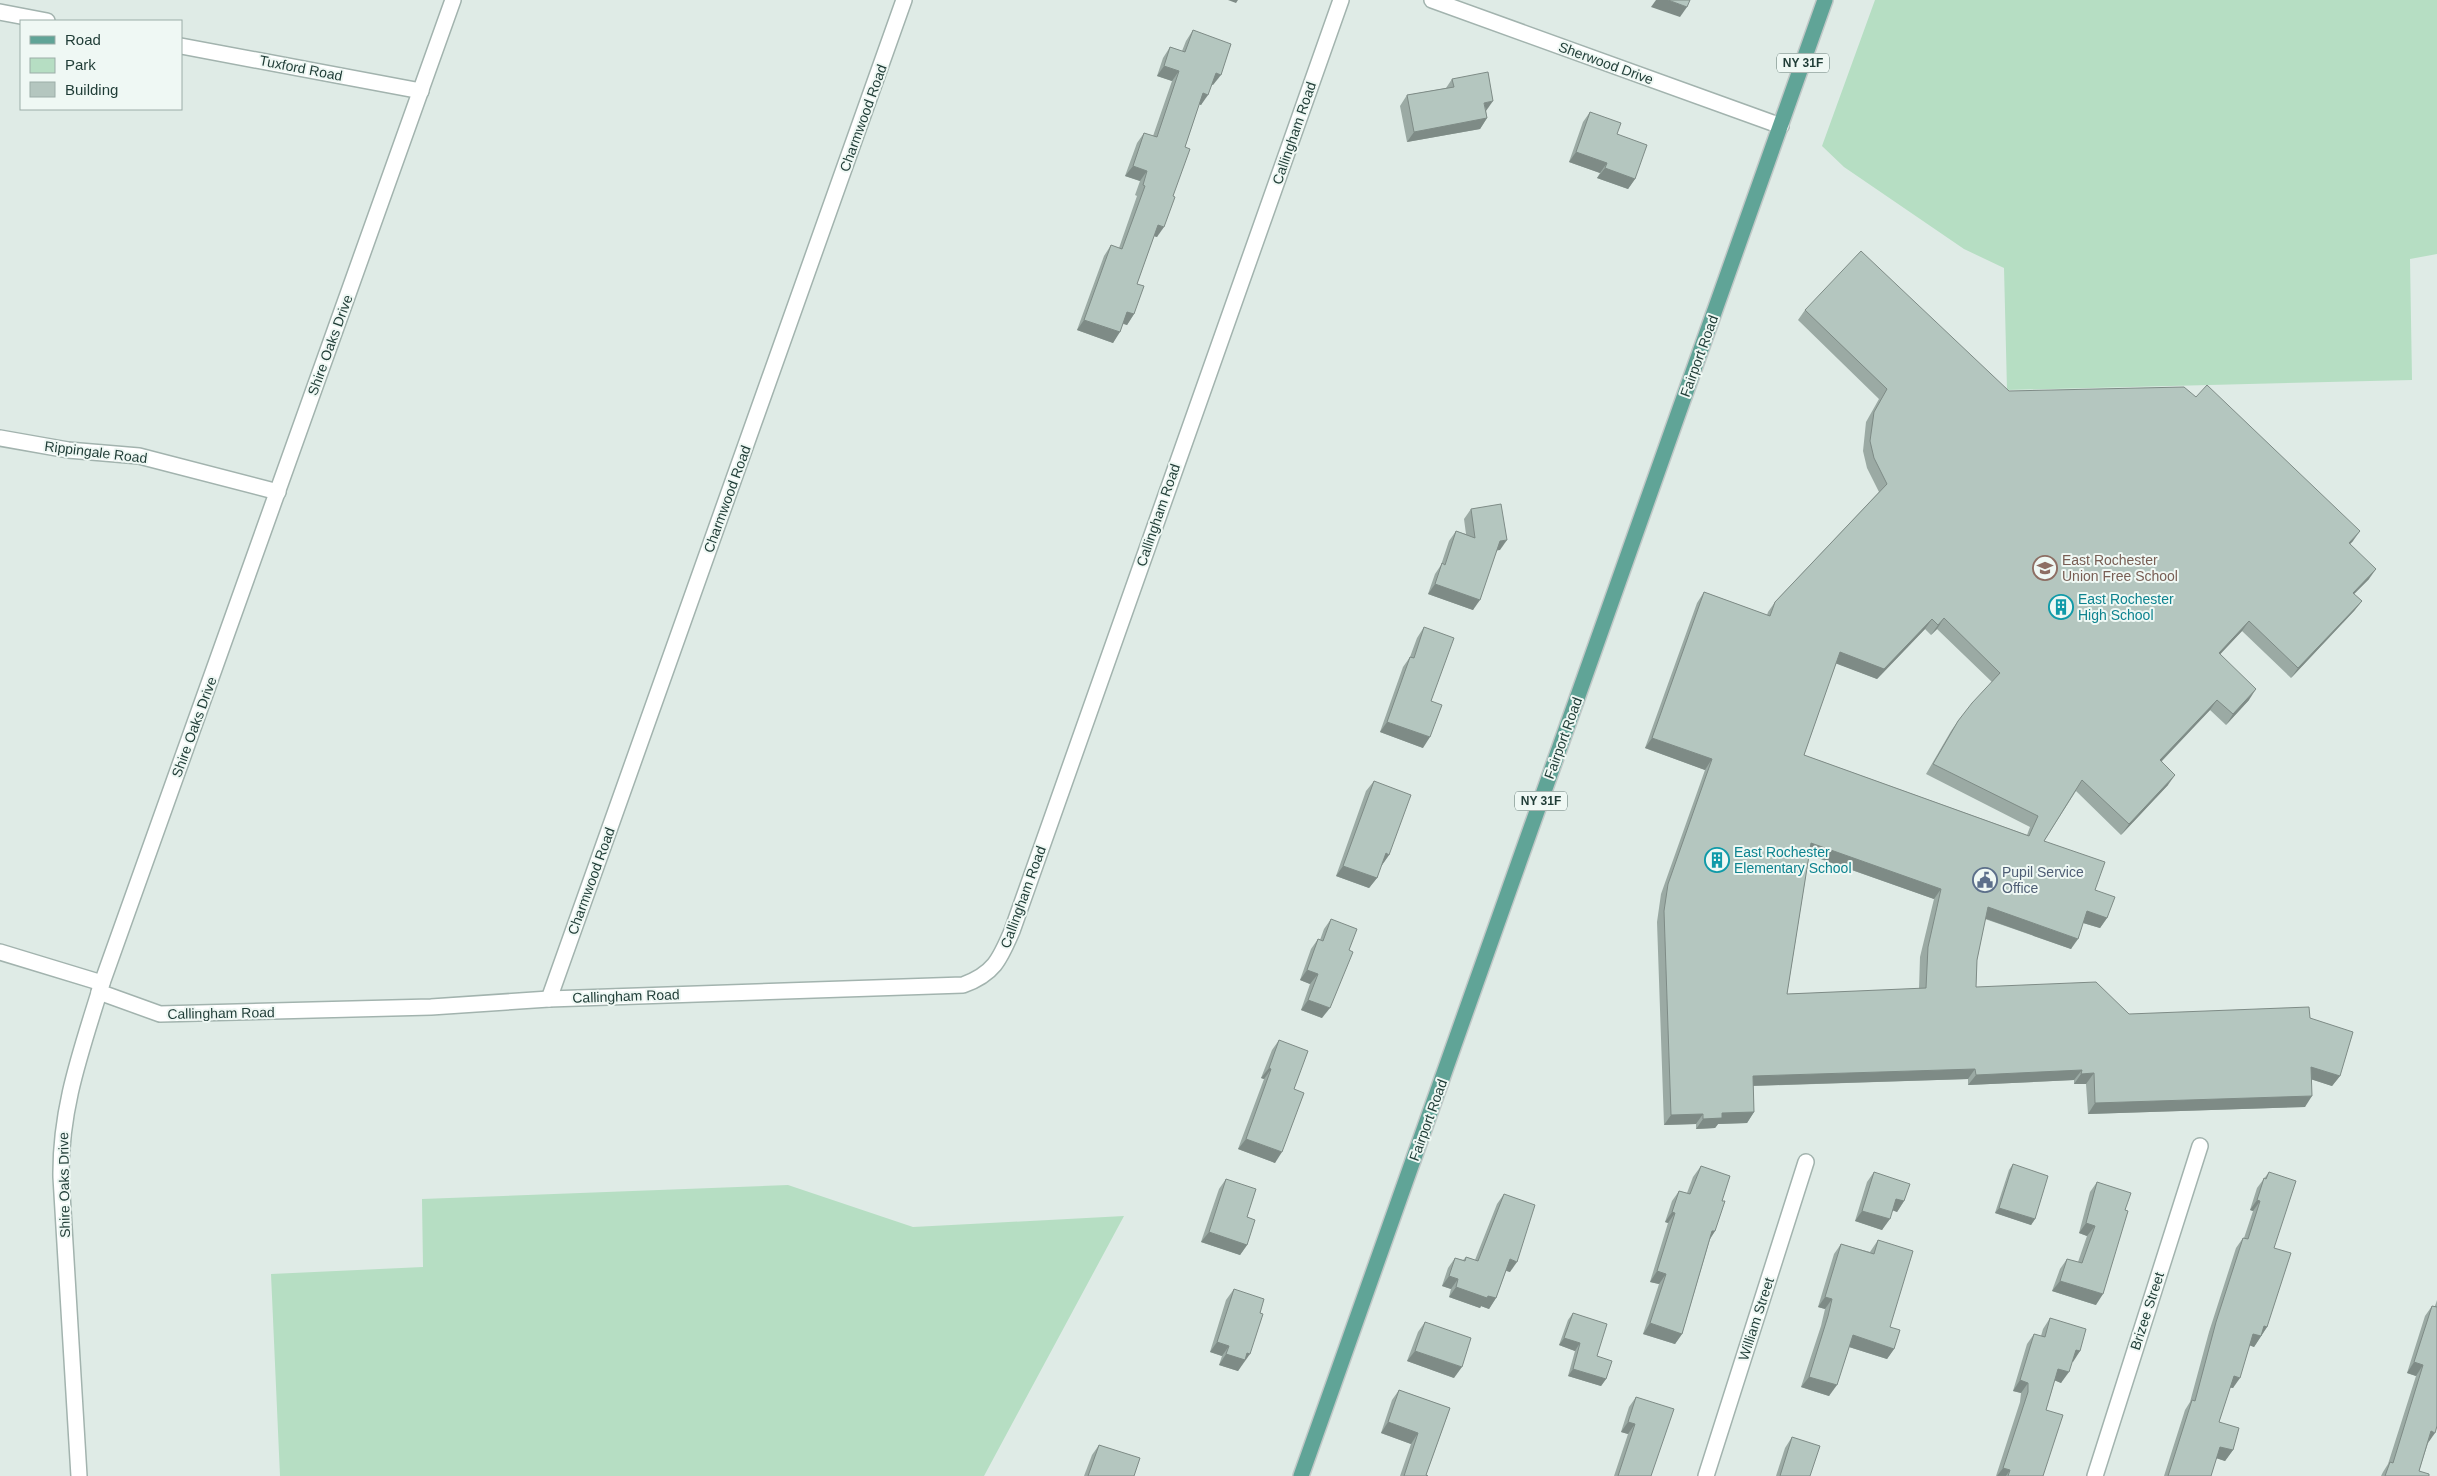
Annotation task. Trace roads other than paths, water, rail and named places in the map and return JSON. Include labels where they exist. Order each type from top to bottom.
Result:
[{"type":"main road","name":"Fairport Road","points":[[1301,1476],[1825,0]]},
{"type":"street","name":"Shire Oaks Drive","points":[[79,1476],[60,1147],[70,1087],[100,988],[453,0]]},
{"type":"street","name":"Charmwood Road","points":[[549,999],[904,0]]},
{"type":"street","name":"Callingham Road","points":[[0,952],[100,988],[160,1014],[431,1006],[549,999],[963,985],[980,979],[992,969],[1003,952],[1015,921],[1341,0]]},
{"type":"street","name":"Sherwood Drive","points":[[1432,0],[1781,126]]},
{"type":"street","points":[[0,12],[42,20]]},
{"type":"street","name":"Tuxford Road","points":[[182,46],[421,91]]},
{"type":"street","name":"Rippingale Road","points":[[0,438],[68,450],[139,456],[278,492]]},
{"type":"street","name":"Brizee Street","points":[[2095,1476],[2200,1146]]},
{"type":"street","name":"William Street","points":[[1706,1476],[1806,1162]]},
{"type":"place","name":"East Rochester Union Free School","points":[[2045,568]]},
{"type":"place","name":"East Rochester High School","points":[[2061,607]]},
{"type":"place","name":"East Rochester Elementary School","points":[[1717,860]]},
{"type":"place","name":"Pupil Service Office","points":[[1985,880]]}]
